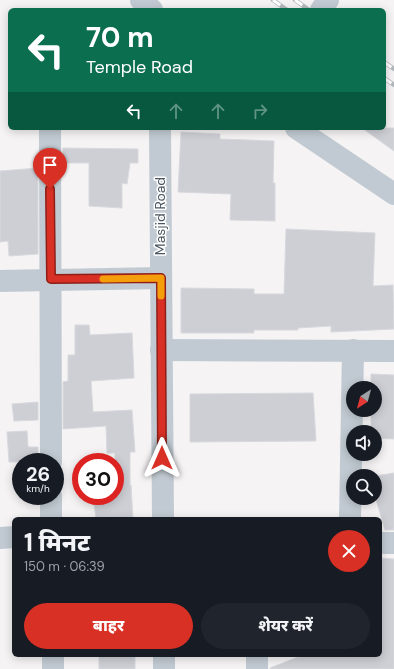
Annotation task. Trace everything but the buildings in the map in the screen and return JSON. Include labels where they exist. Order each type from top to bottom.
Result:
[{"type":"street","points":[[141,0],[150,8]]},
{"type":"street","points":[[50,130],[51,453]]},
{"type":"street","name":"Masjid Road","points":[[160,130],[163,517]]},
{"type":"street","points":[[299,130],[394,194]]},
{"type":"street","points":[[0,281],[161,278]]},
{"type":"street","points":[[162,350],[394,351]]},
{"type":"street","points":[[350,517],[353,350]]},
{"type":"street","points":[[51,505],[51,517]]},
{"type":"street","points":[[0,538],[12,537]]},
{"type":"street","points":[[382,543],[394,543]]},
{"type":"street","points":[[53,657],[53,669]]},
{"type":"street","points":[[164,657],[164,669]]},
{"type":"street","points":[[257,657],[257,669]]},
{"type":"railway","points":[[273,0],[284,8]]},
{"type":"railway","points":[[295,0],[306,8]]},
{"type":"railway","points":[[386,63],[394,69]]},
{"type":"railway","points":[[386,79],[394,85]]},
{"type":"slow traffic","points":[[103,279],[161,278],[161,296]]},
{"type":"route","points":[[50,189],[51,279],[161,278],[162,458]]}]
